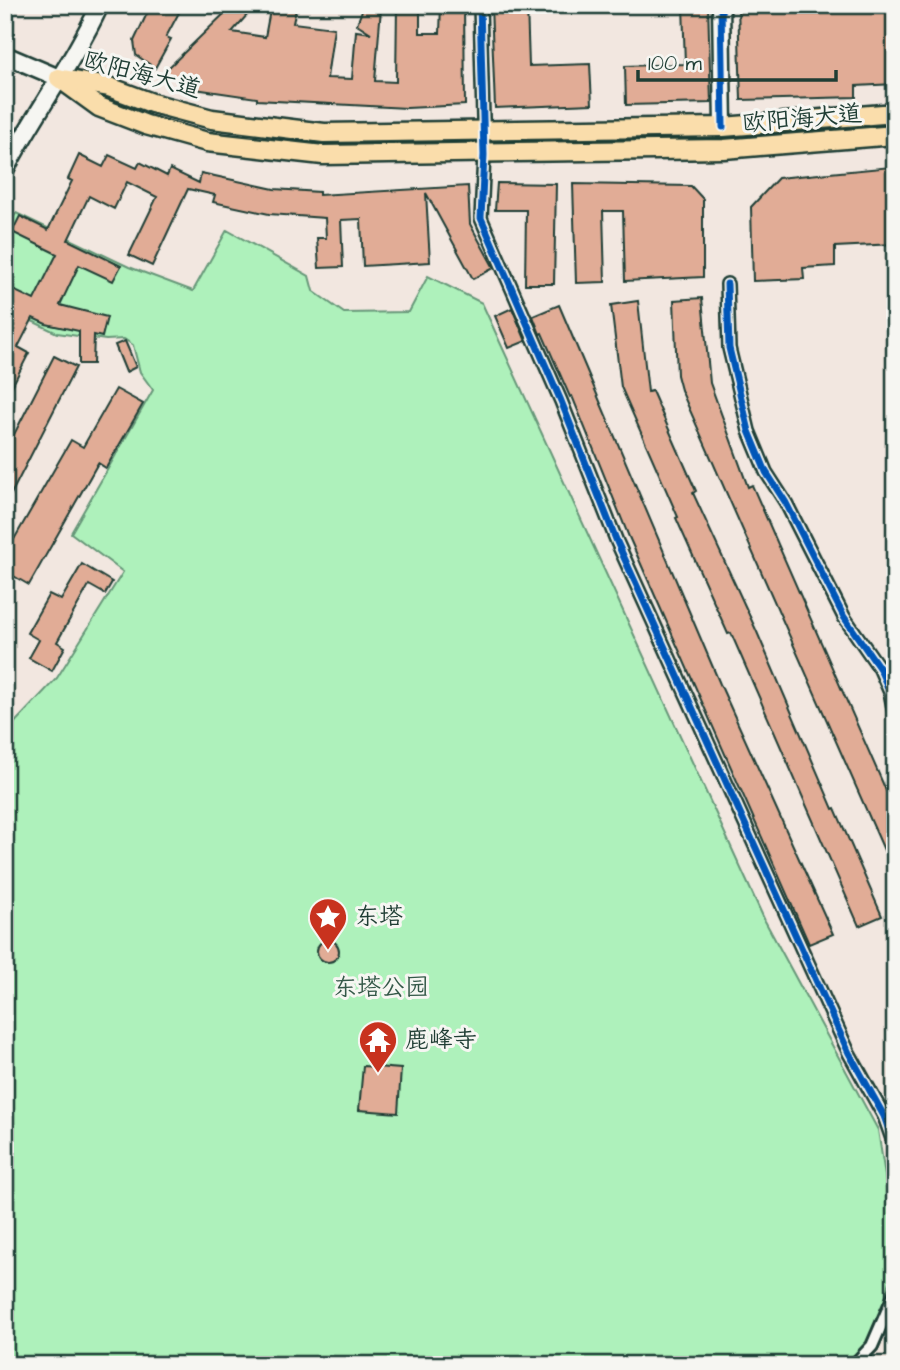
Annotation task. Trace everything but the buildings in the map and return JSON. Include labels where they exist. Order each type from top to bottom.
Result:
[{"type":"main road","points":[[5,170],[28,126],[87,32],[100,5]]},
{"type":"main road","points":[[721,5],[723,127]]},
{"type":"main road","points":[[5,55],[59,78]]},
{"type":"main road","name":"欧阳海大道","points":[[59,78],[109,87],[152,103],[212,119],[324,133],[723,127],[895,113]]},
{"type":"main road","name":"欧阳海大道","points":[[59,78],[99,107],[146,125],[207,142],[323,156],[724,149],[895,135]]},
{"type":"street","points":[[480,5],[484,155],[481,218],[561,401],[617,542],[838,1028],[884,1116],[895,1147]]},
{"type":"street","points":[[727,284],[729,348],[749,430],[766,472],[786,503],[844,617],[880,669],[890,692],[895,717]]},
{"type":"street","points":[[854,1365],[872,1346],[895,1293]]},
{"type":"green space","name":"东塔公园","points":[[16,213],[129,267],[193,291],[227,230],[309,276],[313,291],[344,313],[409,312],[428,276],[482,303],[765,921],[878,1130],[895,1241],[895,1262],[883,1308],[861,1355],[846,1365],[5,1365],[5,733],[57,678],[123,572],[71,533],[153,390],[140,372],[133,345],[124,339],[106,340],[57,333],[5,308],[5,233]]},
{"type":"cycle path","points":[[480,5],[484,155],[481,218],[561,401],[617,542],[849,1053],[884,1116],[895,1147]]},
{"type":"cycle path","points":[[721,5],[723,127]]},
{"type":"cycle path","points":[[727,284],[729,348],[749,431],[766,472],[786,503],[844,617],[880,669],[890,692],[895,717]]},
{"type":"place","name":"东塔","points":[[328,951]]},
{"type":"place","name":"鹿峰寺","points":[[378,1074]]}]
